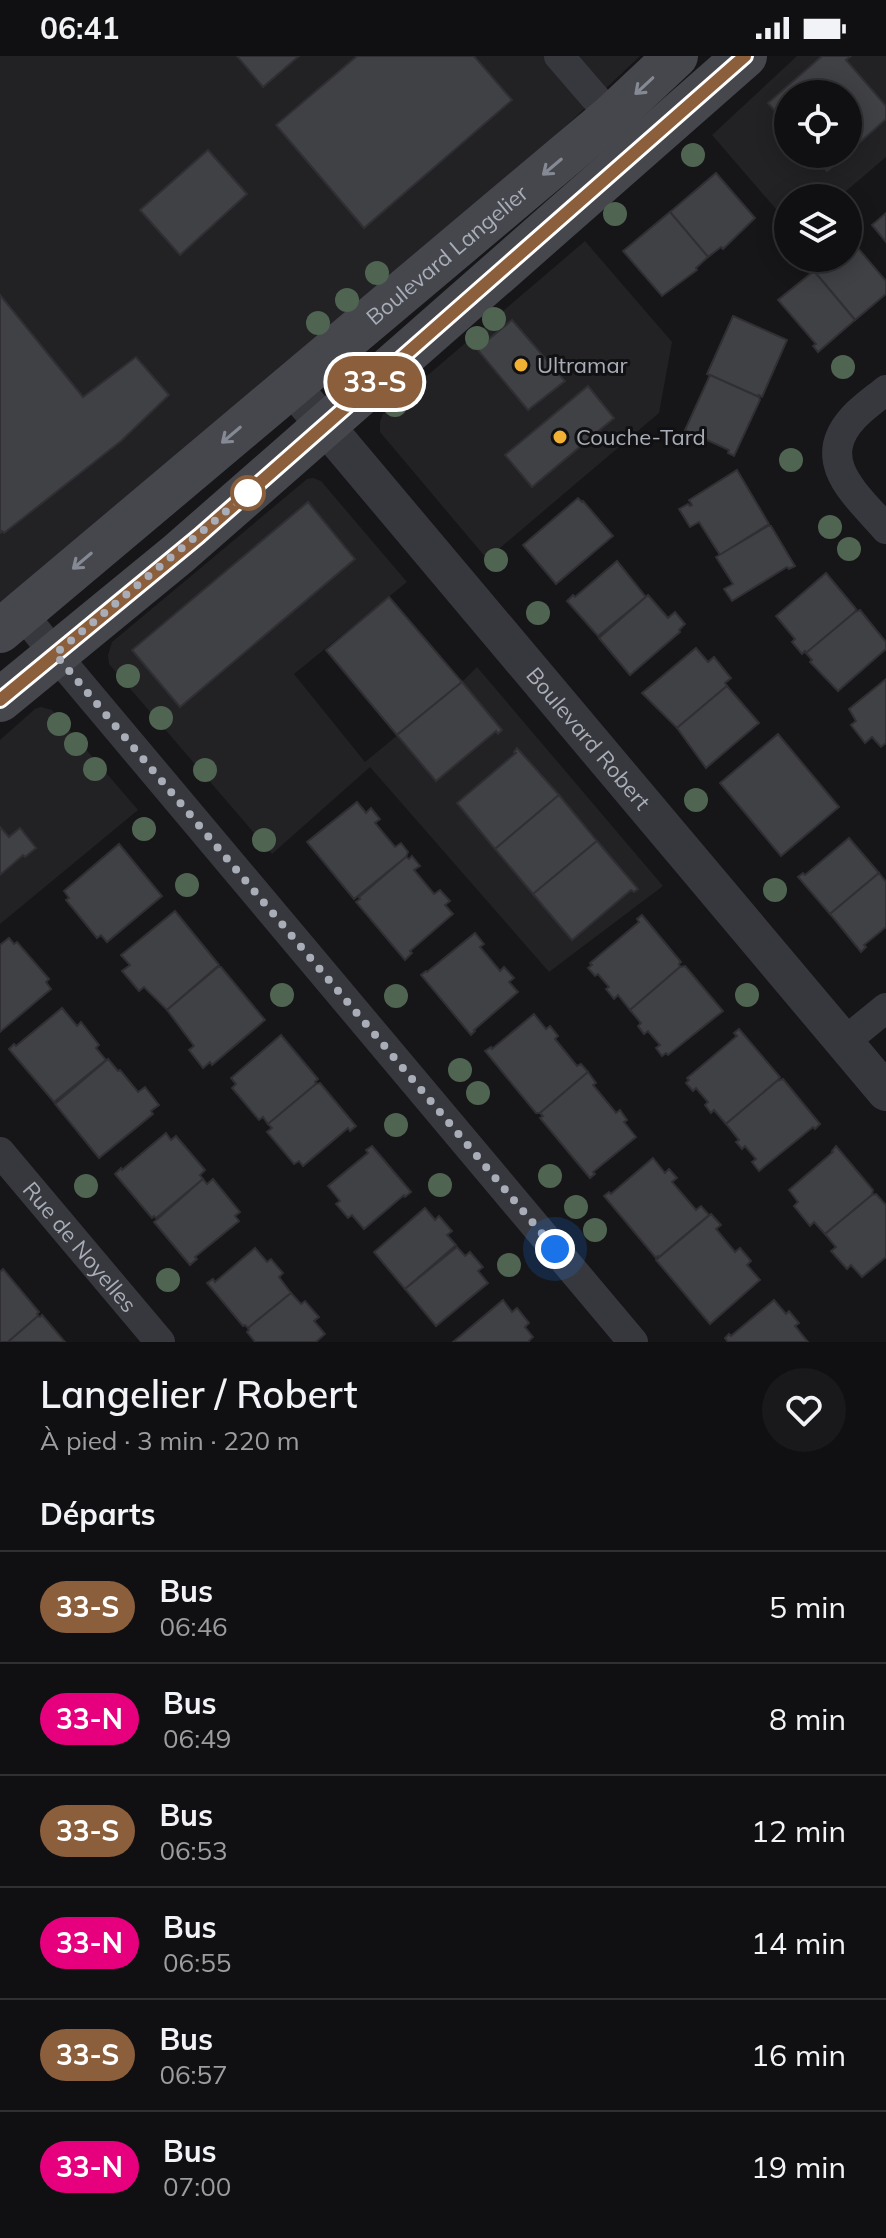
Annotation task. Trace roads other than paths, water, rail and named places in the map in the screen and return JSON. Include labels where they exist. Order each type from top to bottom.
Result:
[{"type":"main road","name":"Boulevard Langelier","points":[[11,621],[612,116],[676,56]]},
{"type":"main road","name":"Boulevard Langelier","points":[[0,700],[178,554],[745,56]]},
{"type":"main road","points":[[141,510],[178,554]]},
{"type":"street","points":[[559,56],[639,150]]},
{"type":"street","name":"Boulevard Robert","points":[[291,385],[886,1092]]},
{"type":"street","points":[[886,390],[853,418],[841,435],[836,453],[839,470],[848,484],[886,529]]},
{"type":"street","points":[[11,621],[55,654],[633,1342]]},
{"type":"street","points":[[844,1042],[886,1008]]},
{"type":"street","name":"Rue de Noyelles","points":[[0,1152],[160,1342]]},
{"type":"place","name":"Ultramar","points":[[521,365]]},
{"type":"place","name":"Couche-Tard","points":[[560,437]]}]
